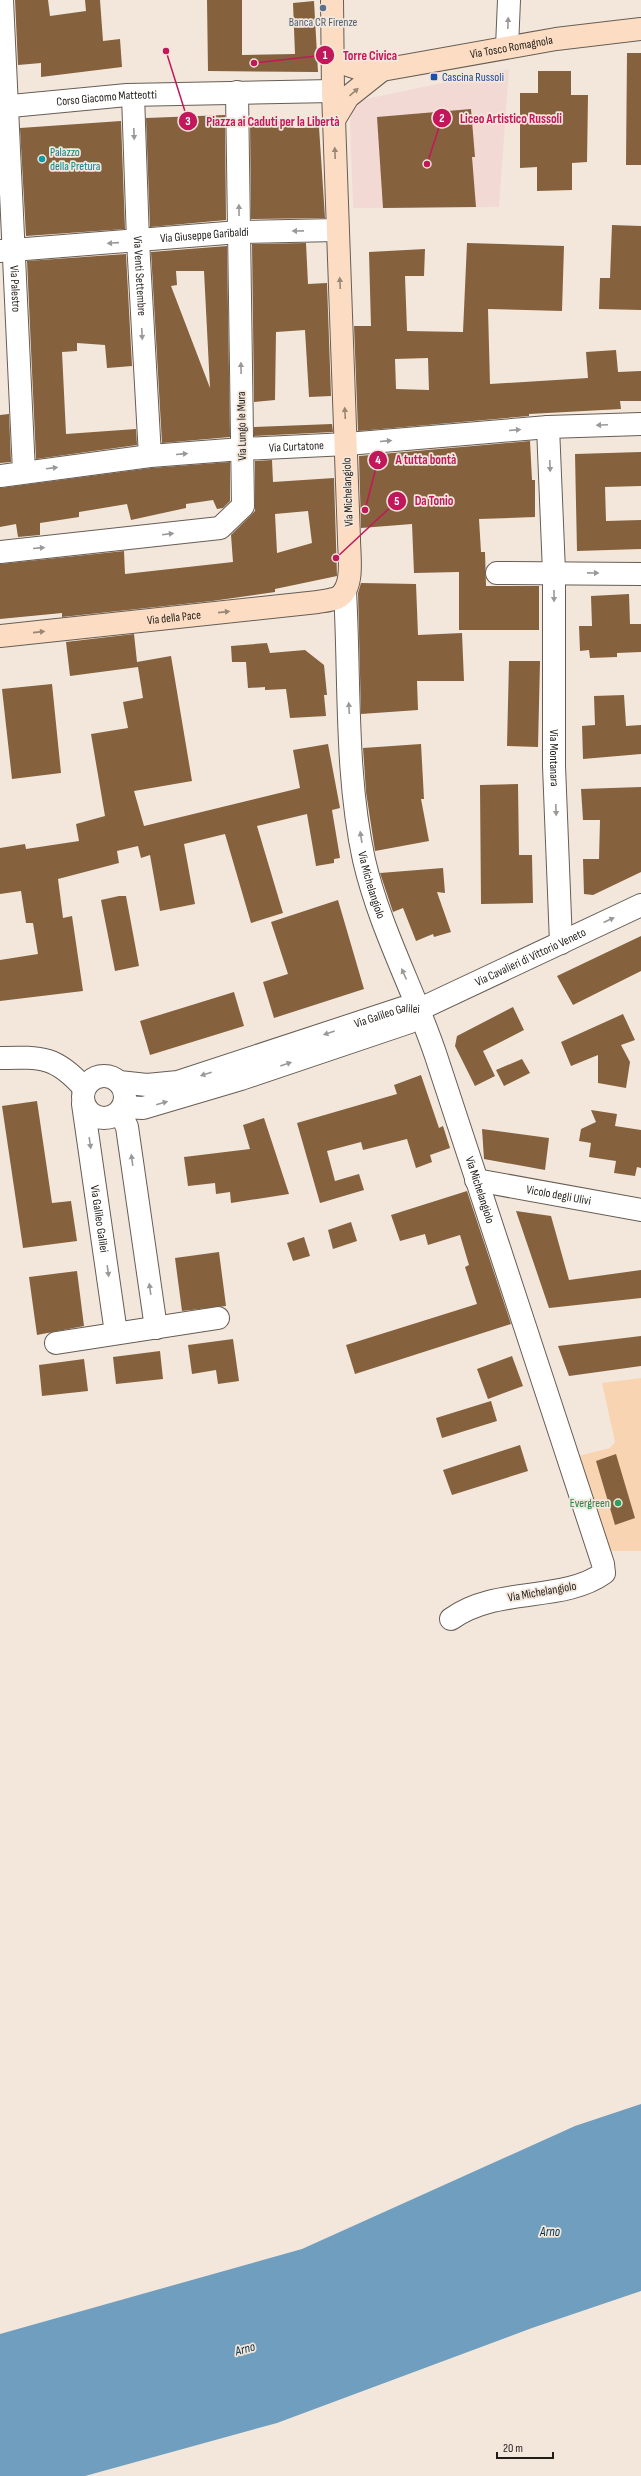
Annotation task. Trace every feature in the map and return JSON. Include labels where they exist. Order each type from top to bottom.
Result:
[{"type":"main road","name":"Via Michelangiolo","points":[[332,0],[337,230],[347,444],[349,555],[348,579],[345,591]]},
{"type":"main road","name":"Via Tosco Romagnola","points":[[333,60],[363,70],[382,70],[507,47],[601,33],[641,29]]},
{"type":"main road","points":[[334,120],[348,97],[382,70]]},
{"type":"main road","name":"Via della Pace","points":[[0,636],[318,602],[336,599],[345,591]]},
{"type":"street","name":"Via Palestro","points":[[2,0],[6,251],[24,472]]},
{"type":"street","points":[[507,47],[509,0]]},
{"type":"street","name":"Corso Giacomo Matteotti","points":[[4,106],[133,95],[333,91]]},
{"type":"street","name":"Via Lungo le Mura","points":[[0,552],[220,528],[244,506],[237,92]]},
{"type":"street","name":"Via Venti Settembre","points":[[133,95],[138,241],[150,456]]},
{"type":"street","name":"Via Giuseppe Garibaldi","points":[[6,251],[239,232],[337,230]]},
{"type":"street","name":"Via Curtatone","points":[[0,476],[150,456],[242,449],[347,444],[548,427],[641,424]]},
{"type":"street","name":"Via Montanara","points":[[548,427],[554,572],[554,766],[561,943]]},
{"type":"street","points":[[497,573],[554,572],[641,574]]},
{"type":"street","name":"Via Michelangiolo","points":[[345,591],[350,732],[356,807],[364,859],[379,917],[420,1009],[598,1549],[604,1573],[579,1587],[474,1606],[451,1619]]},
{"type":"street","name":"Via Cavalieri di Vittorio Veneto","points":[[420,1009],[641,905]]},
{"type":"street","name":"Via Galileo Galilei","points":[[116,1334],[84,1096],[88,1083],[99,1076],[110,1077],[119,1082],[147,1085],[178,1082],[403,1008],[420,1009]]},
{"type":"street","name":"Via Galileo Galilei","points":[[0,1058],[31,1057],[59,1064],[71,1073],[84,1096],[91,1115],[103,1119],[109,1118],[122,1110],[143,1108],[241,1079],[410,1022],[420,1009]]},
{"type":"street","points":[[119,1082],[125,1093],[122,1110],[127,1127],[156,1328]]},
{"type":"street","name":"Vicolo degli Ulivi","points":[[476,1180],[641,1210]]},
{"type":"street","points":[[56,1343],[218,1318]]},
{"type":"shaded area","points":[[509,69],[499,207],[353,208],[350,121],[353,107],[361,100]]},
{"type":"shaded area","name":"Evergreen","points":[[641,1378],[641,1551],[610,1551],[578,1456],[610,1448],[615,1442],[602,1383]]},
{"type":"water","name":"Arno","points":[[641,2104],[641,2291],[532,2328],[277,2423],[85,2476],[0,2476],[0,2334],[302,2249],[575,2126]]},
{"type":"building","points":[[15,0],[48,0],[50,16],[86,11],[85,0],[100,0],[103,41],[120,39],[122,67],[41,77],[41,63],[18,65]]},
{"type":"building","points":[[207,0],[242,0],[242,55],[295,54],[293,3],[314,1],[318,72],[208,71]]},
{"type":"building","points":[[627,53],[641,53],[641,165],[626,165]]},
{"type":"building","points":[[538,71],[571,71],[571,95],[588,95],[587,162],[572,163],[572,190],[537,191],[537,167],[520,168],[520,93],[538,93]]},
{"type":"building","points":[[471,109],[475,157],[472,157],[476,207],[383,208],[377,117]]},
{"type":"building","points":[[225,115],[226,220],[150,227],[146,118]]},
{"type":"building","points":[[121,121],[125,229],[26,236],[20,128]]},
{"type":"building","points":[[250,121],[293,121],[294,128],[319,127],[325,218],[251,219]]},
{"type":"building","points":[[612,225],[641,226],[641,310],[599,309],[600,278],[610,278]]},
{"type":"building","points":[[306,243],[308,284],[327,283],[331,396],[309,397],[305,330],[276,332],[275,400],[254,402],[252,244]]},
{"type":"building","points":[[467,243],[564,246],[562,311],[488,309],[490,384],[588,378],[586,352],[616,350],[618,372],[641,371],[641,401],[620,401],[621,409],[529,414],[529,416],[358,431],[354,326],[371,326],[369,252],[425,249],[424,276],[405,276],[407,331],[463,332]],"holes":[[[428,358],[429,390],[396,389],[395,359]]]},
{"type":"building","points":[[227,246],[230,437],[162,443],[151,252]],"holes":[[[176,271],[204,271],[210,388],[171,286],[177,285]]]},
{"type":"building","points":[[126,254],[132,366],[107,368],[105,345],[77,343],[77,351],[62,352],[66,434],[136,429],[137,445],[36,459],[27,261]]},
{"type":"building","points":[[9,414],[11,462],[0,463],[0,415]]},
{"type":"building","points":[[332,424],[333,432],[254,436],[254,427]]},
{"type":"building","points":[[530,441],[532,480],[535,480],[535,517],[479,519],[481,552],[485,552],[486,586],[539,586],[539,630],[459,630],[459,572],[414,573],[412,524],[361,528],[359,456]]},
{"type":"building","points":[[641,452],[641,486],[605,487],[606,521],[641,520],[641,549],[577,551],[575,454]]},
{"type":"building","points":[[272,460],[273,482],[334,478],[337,576],[275,589],[275,592],[212,601],[62,617],[62,613],[0,619],[0,564],[124,551],[125,574],[233,562],[231,535],[255,511],[255,461]],"holes":[[[308,511],[312,543],[277,553],[275,514]]]},
{"type":"building","points":[[230,462],[230,501],[223,508],[217,509],[213,500],[186,504],[186,508],[131,520],[127,504],[79,512],[79,517],[40,523],[40,535],[18,537],[16,524],[0,527],[0,488],[151,468]]},
{"type":"building","points":[[361,583],[416,584],[418,635],[462,633],[464,681],[417,681],[418,710],[361,714],[358,593]]},
{"type":"building","points":[[629,594],[630,624],[641,624],[641,652],[617,653],[617,657],[590,658],[589,650],[580,651],[579,626],[592,626],[591,596]]},
{"type":"building","points":[[134,634],[137,662],[171,656],[192,781],[134,791],[144,826],[300,788],[293,750],[328,744],[340,808],[332,810],[340,858],[334,859],[334,863],[316,866],[307,814],[257,826],[283,913],[251,923],[225,834],[184,844],[195,904],[160,911],[150,855],[141,858],[138,846],[117,851],[119,863],[58,879],[63,918],[72,916],[83,991],[0,1001],[0,960],[38,954],[33,923],[26,923],[21,891],[0,894],[0,848],[25,844],[26,849],[79,841],[76,824],[105,816],[91,734],[128,728],[123,702],[143,698],[138,667],[70,676],[66,642]]},
{"type":"building","points":[[267,643],[270,653],[305,650],[324,665],[327,695],[324,695],[326,716],[290,718],[286,689],[265,690],[265,687],[248,688],[246,662],[232,662],[231,646]]},
{"type":"building","points":[[509,661],[540,661],[538,747],[507,746]]},
{"type":"building","points":[[52,684],[61,773],[12,779],[2,689]]},
{"type":"building","points":[[624,695],[626,726],[641,725],[641,754],[583,759],[582,726],[595,725],[594,696]]},
{"type":"building","points":[[421,744],[424,799],[421,799],[429,841],[375,851],[366,792],[363,748]]},
{"type":"building","points":[[518,784],[519,855],[532,855],[533,903],[481,904],[480,785]]},
{"type":"building","points":[[641,787],[641,872],[593,895],[584,894],[583,859],[599,859],[600,820],[583,820],[581,789]]},
{"type":"building","points":[[443,868],[445,893],[437,892],[451,932],[434,937],[433,934],[416,941],[403,908],[393,912],[380,873]]},
{"type":"building","points":[[126,896],[139,966],[115,971],[101,900]]},
{"type":"building","points":[[338,900],[364,989],[274,1018],[263,982],[288,974],[271,922]]},
{"type":"building","points":[[641,936],[641,971],[573,1005],[557,976]]},
{"type":"building","points":[[234,992],[244,1026],[150,1055],[140,1021]]},
{"type":"building","points":[[513,1007],[524,1030],[483,1051],[495,1076],[475,1086],[455,1046],[457,1036]]},
{"type":"building","points":[[623,1014],[635,1040],[621,1045],[630,1062],[626,1088],[598,1083],[598,1055],[571,1066],[561,1042]]},
{"type":"building","points":[[522,1059],[530,1073],[504,1086],[496,1070]]},
{"type":"building","points":[[421,1075],[439,1128],[443,1126],[450,1148],[430,1155],[432,1162],[416,1168],[407,1139],[363,1150],[361,1142],[327,1151],[335,1181],[359,1174],[364,1190],[320,1203],[297,1123],[397,1094],[394,1085]]},
{"type":"building","points":[[37,1101],[52,1203],[71,1201],[77,1241],[23,1248],[2,1106]]},
{"type":"building","points":[[591,1110],[617,1114],[615,1126],[641,1130],[641,1168],[637,1167],[635,1176],[614,1173],[616,1161],[589,1157],[591,1143],[579,1141],[581,1129],[596,1122]]},
{"type":"building","points":[[264,1118],[289,1194],[231,1203],[230,1192],[216,1194],[215,1183],[188,1186],[184,1157],[250,1149],[243,1125]]},
{"type":"building","points":[[482,1129],[549,1138],[545,1170],[484,1159]]},
{"type":"building","points":[[467,1191],[511,1324],[355,1374],[346,1345],[477,1304],[465,1267],[469,1265],[460,1235],[428,1245],[425,1234],[400,1241],[391,1215]]},
{"type":"building","points":[[516,1211],[551,1216],[569,1280],[641,1270],[641,1298],[549,1308]]},
{"type":"building","points":[[351,1222],[357,1241],[333,1249],[328,1230]]},
{"type":"building","points":[[304,1237],[310,1256],[293,1261],[287,1243]]},
{"type":"building","points":[[219,1252],[226,1306],[182,1311],[175,1258]]},
{"type":"building","points":[[77,1271],[84,1326],[37,1335],[29,1277]]},
{"type":"building","points":[[641,1336],[641,1366],[569,1376],[558,1346]]},
{"type":"building","points":[[233,1339],[239,1381],[218,1384],[216,1370],[192,1374],[188,1345]]},
{"type":"building","points":[[160,1351],[163,1379],[116,1384],[113,1357]]},
{"type":"building","points":[[512,1356],[523,1386],[488,1399],[477,1369]]},
{"type":"building","points":[[84,1359],[88,1391],[42,1396],[39,1365]]},
{"type":"building","points":[[491,1401],[497,1421],[442,1438],[436,1418]]},
{"type":"building","points":[[520,1445],[528,1471],[452,1495],[443,1470]]},
{"type":"building","points":[[616,1454],[635,1518],[615,1525],[596,1461]]},
{"type":"place","name":"Banca CR Firenze","points":[[323,8]]},
{"type":"place","name":"Piazza ai Caduti per la Libertà","points":[[166,51]]},
{"type":"place","name":"Torre Civica","points":[[254,63]]},
{"type":"place","name":"Cascina Russoli","points":[[434,77]]},
{"type":"place","name":"Palazzo della Pretura","points":[[42,159]]},
{"type":"place","name":"Liceo Artistico Russoli","points":[[427,164]]},
{"type":"place","name":"A tutta bontà","points":[[365,510]]},
{"type":"place","name":"Da Tonio","points":[[336,558]]},
{"type":"place","name":"Evergreen","points":[[618,1503]]}]
